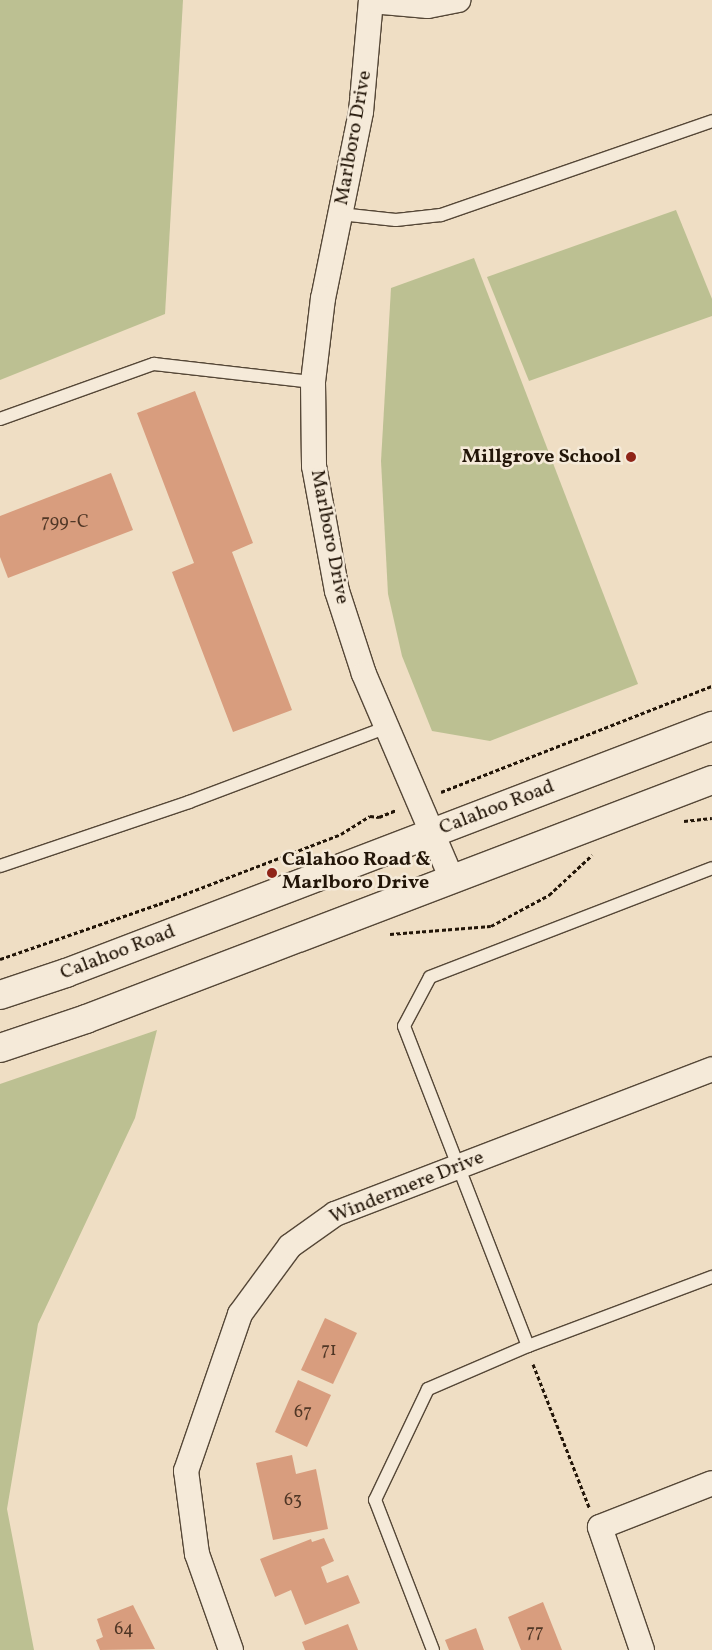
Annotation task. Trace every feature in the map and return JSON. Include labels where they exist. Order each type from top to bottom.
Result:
[{"type":"main road","name":"Calahoo Road","points":[[0,995],[66,973],[712,726]]},
{"type":"main road","points":[[0,1048],[86,1019],[712,780]]},
{"type":"street","points":[[370,0],[428,6],[458,0]]},
{"type":"street","name":"Marlboro Drive","points":[[370,0],[361,112],[323,298],[313,382],[314,466],[325,537],[337,591],[385,728],[452,879]]},
{"type":"street","name":"Windermere Drive","points":[[231,1650],[197,1554],[186,1471],[240,1314],[290,1246],[335,1214],[712,1069]]},
{"type":"street","points":[[642,1650],[600,1528],[712,1483]]},
{"type":"lane","points":[[340,214],[396,220],[441,215],[712,121]]},
{"type":"lane","points":[[0,419],[154,364],[313,382]]},
{"type":"lane","points":[[0,866],[189,802],[385,728]]},
{"type":"lane","points":[[528,1346],[404,1026],[430,977],[712,868]]},
{"type":"lane","points":[[432,1650],[375,1500],[428,1389],[528,1346],[712,1277]]},
{"type":"path","points":[[0,959],[159,904],[341,834],[370,816],[380,817],[712,686]]},
{"type":"path","points":[[678,821],[712,818]]},
{"type":"path","points":[[382,934],[491,926],[549,895],[595,852]]},
{"type":"path","points":[[528,1346],[584,1497],[600,1528]]},
{"type":"green space","points":[[0,0],[183,0],[165,314],[0,380]]},
{"type":"green space","points":[[676,210],[712,299],[712,316],[529,381],[487,277]]},
{"type":"green space","points":[[474,258],[638,684],[490,741],[432,731],[402,656],[388,594],[381,461],[391,288]]},
{"type":"green space","points":[[157,1030],[135,1118],[38,1324],[7,1509],[34,1650],[0,1650],[0,1084]]},
{"type":"building","points":[[195,391],[253,543],[232,552],[292,710],[233,732],[172,572],[194,563],[137,413]]},
{"type":"building","points":[[111,473],[133,530],[8,578],[0,557],[0,516]]},
{"type":"building","points":[[325,1318],[357,1333],[333,1384],[301,1370]]},
{"type":"building","points":[[298,1380],[331,1395],[307,1447],[275,1432]]},
{"type":"building","points":[[292,1455],[296,1474],[316,1469],[328,1529],[273,1540],[256,1463]]},
{"type":"building","points":[[324,1538],[334,1561],[321,1567],[327,1583],[348,1575],[360,1603],[305,1625],[291,1590],[275,1597],[260,1559],[311,1539],[312,1542]]},
{"type":"building","points":[[543,1602],[562,1650],[521,1650],[508,1617]]},
{"type":"building","points":[[133,1605],[155,1649],[100,1650],[96,1640],[103,1637],[97,1619]]},
{"type":"building","points":[[348,1624],[358,1650],[305,1650],[302,1642]]},
{"type":"building","points":[[476,1628],[484,1650],[449,1650],[445,1640]]},
{"type":"place","name":"Millgrove School","points":[[631,457]]},
{"type":"place","name":"Calahoo Road & Marlboro Drive","points":[[272,873]]}]
